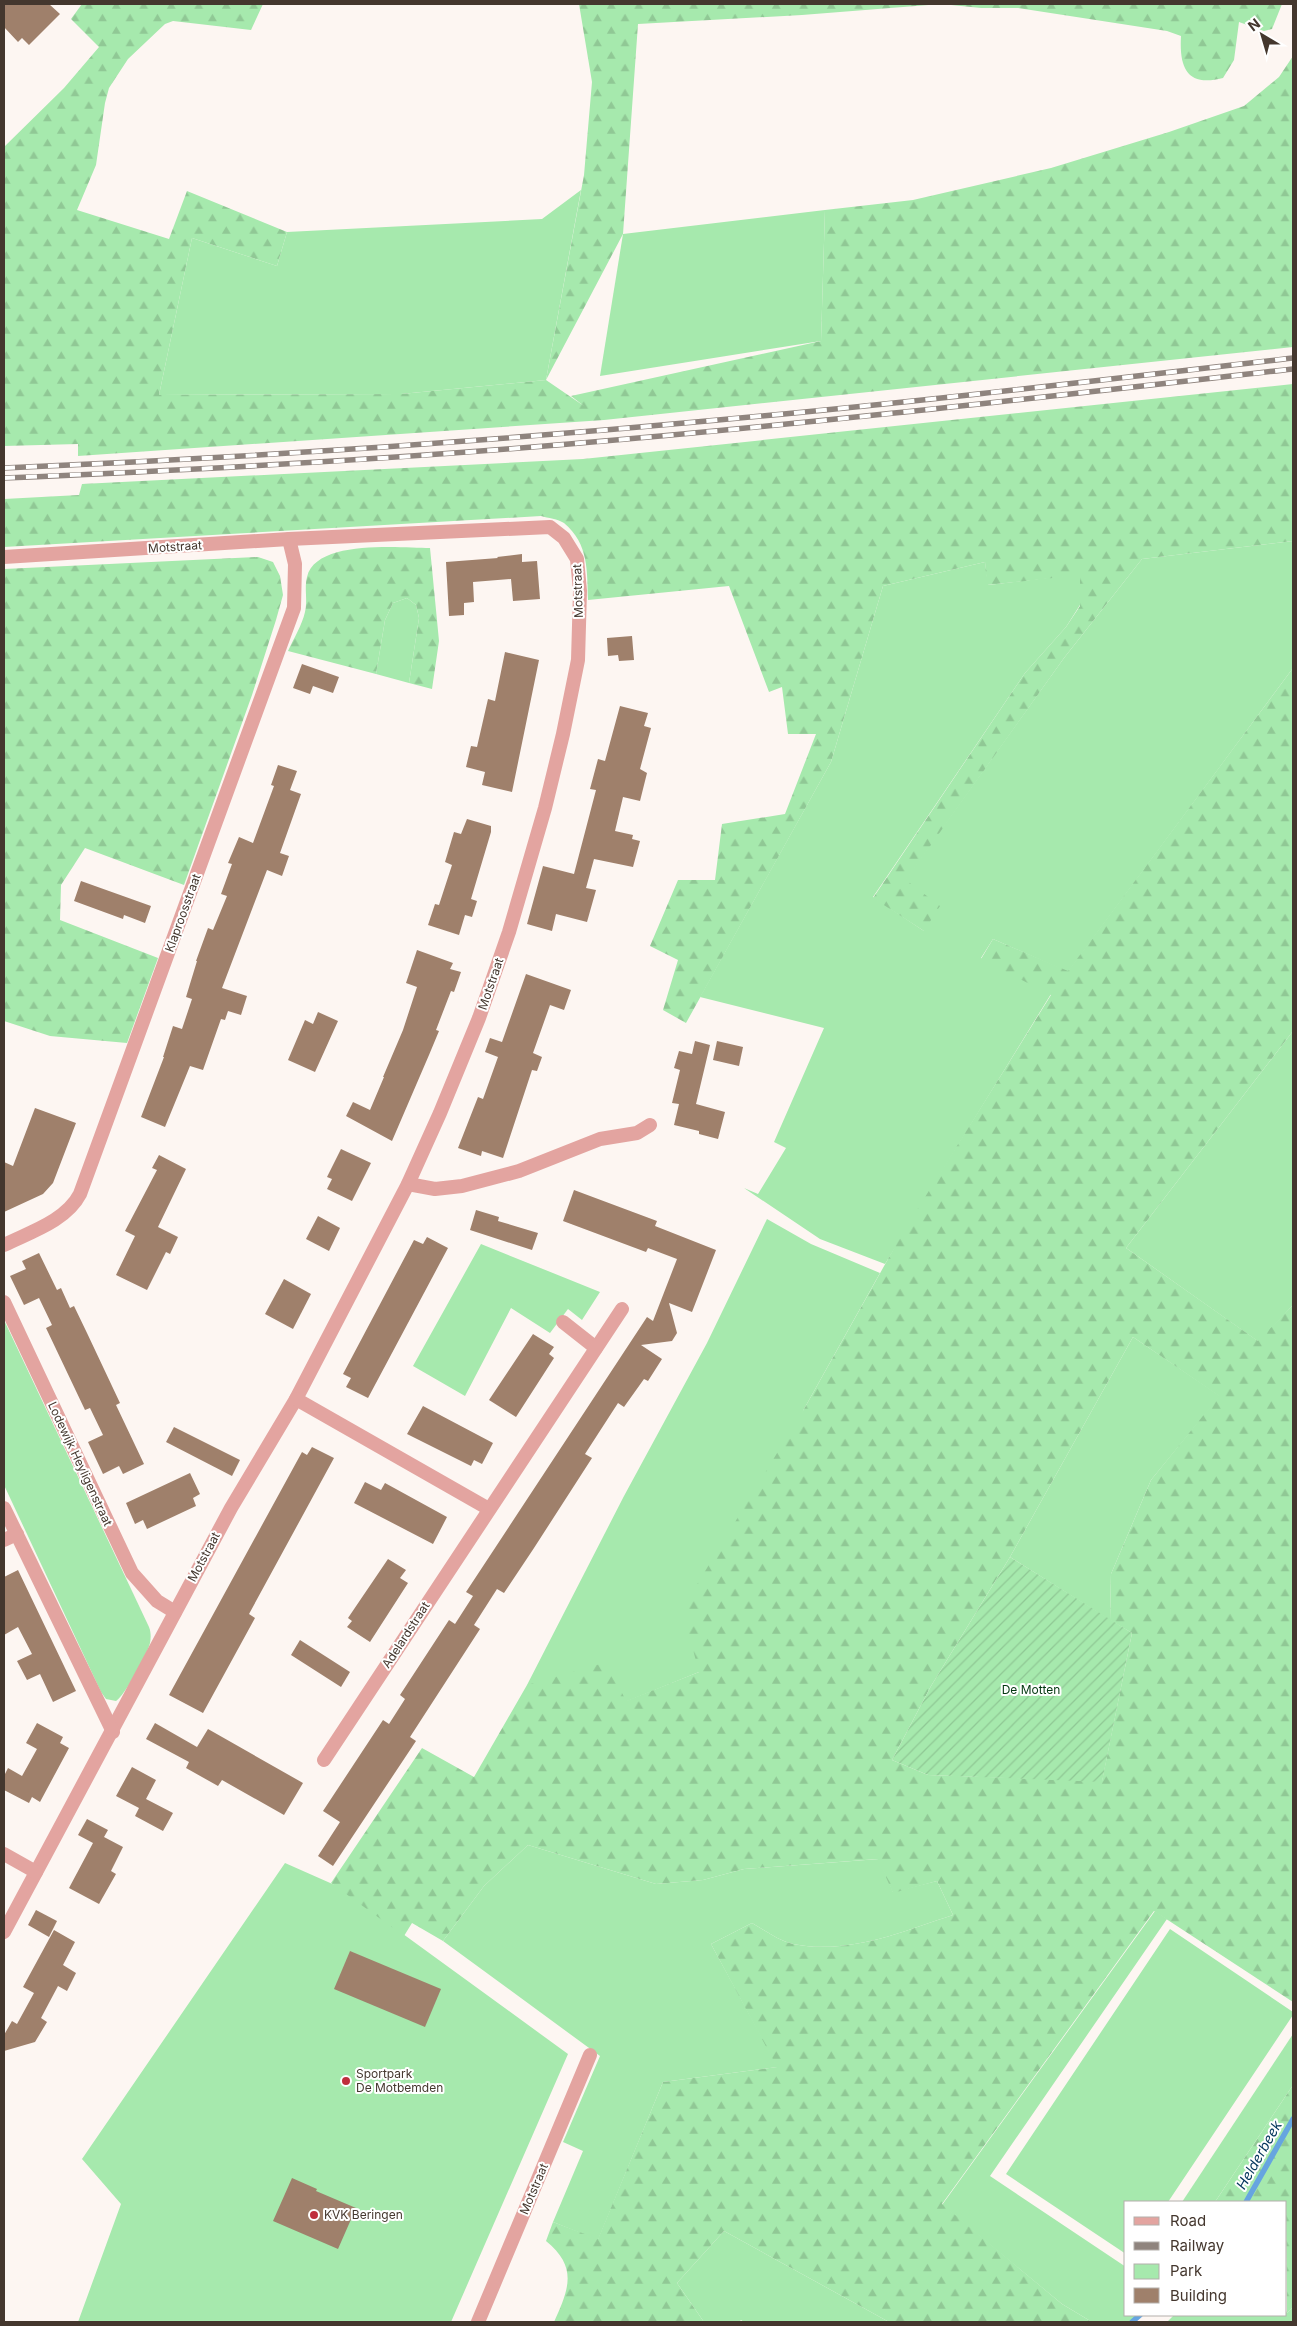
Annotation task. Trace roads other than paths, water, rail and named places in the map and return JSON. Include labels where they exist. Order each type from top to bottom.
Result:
[{"type":"street","name":"Motstraat","points":[[4,557],[289,539],[550,527],[564,538],[578,560],[580,591],[578,660],[545,808],[509,932],[479,1018],[440,1113],[408,1184],[296,1399],[231,1508],[4,1932]]},
{"type":"street","name":"Klaproosstraat","points":[[4,1245],[65,1214],[75,1205],[80,1194],[294,608],[295,564],[289,539]]},
{"type":"street","points":[[408,1184],[435,1189],[462,1186],[519,1171],[600,1139],[637,1133],[650,1125]]},
{"type":"street","name":"Lodewijk Heyligenstraat","points":[[4,1302],[132,1574],[158,1601],[175,1612]]},
{"type":"street","name":"Adelardstraat","points":[[324,1760],[622,1309]]},
{"type":"street","points":[[563,1322],[596,1348]]},
{"type":"street","points":[[296,1399],[489,1510]]},
{"type":"street","points":[[4,1508],[112,1732]]},
{"type":"street","points":[[4,1540],[17,1534]]},
{"type":"street","points":[[4,1854],[36,1872]]},
{"type":"street","name":"Motstraat","points":[[478,2322],[590,2055]]},
{"type":"waterway","name":"Helderbeek","points":[[1247,2201],[1293,2119]]},
{"type":"waterway","name":"Helderbeek","points":[[1132,2322],[1139,2316]]},
{"type":"railway","points":[[4,468],[361,448],[629,428],[934,399],[1293,358]]},
{"type":"railway","points":[[4,478],[286,464],[569,444],[841,419],[1293,369]]},
{"type":"place","name":"Sportpark De Motbemden","points":[[346,2081]]},
{"type":"place","name":"KVK Beringen","points":[[314,2215]]},
{"type":"park label","name":"De Motten","points":[[1031,1690]]}]
